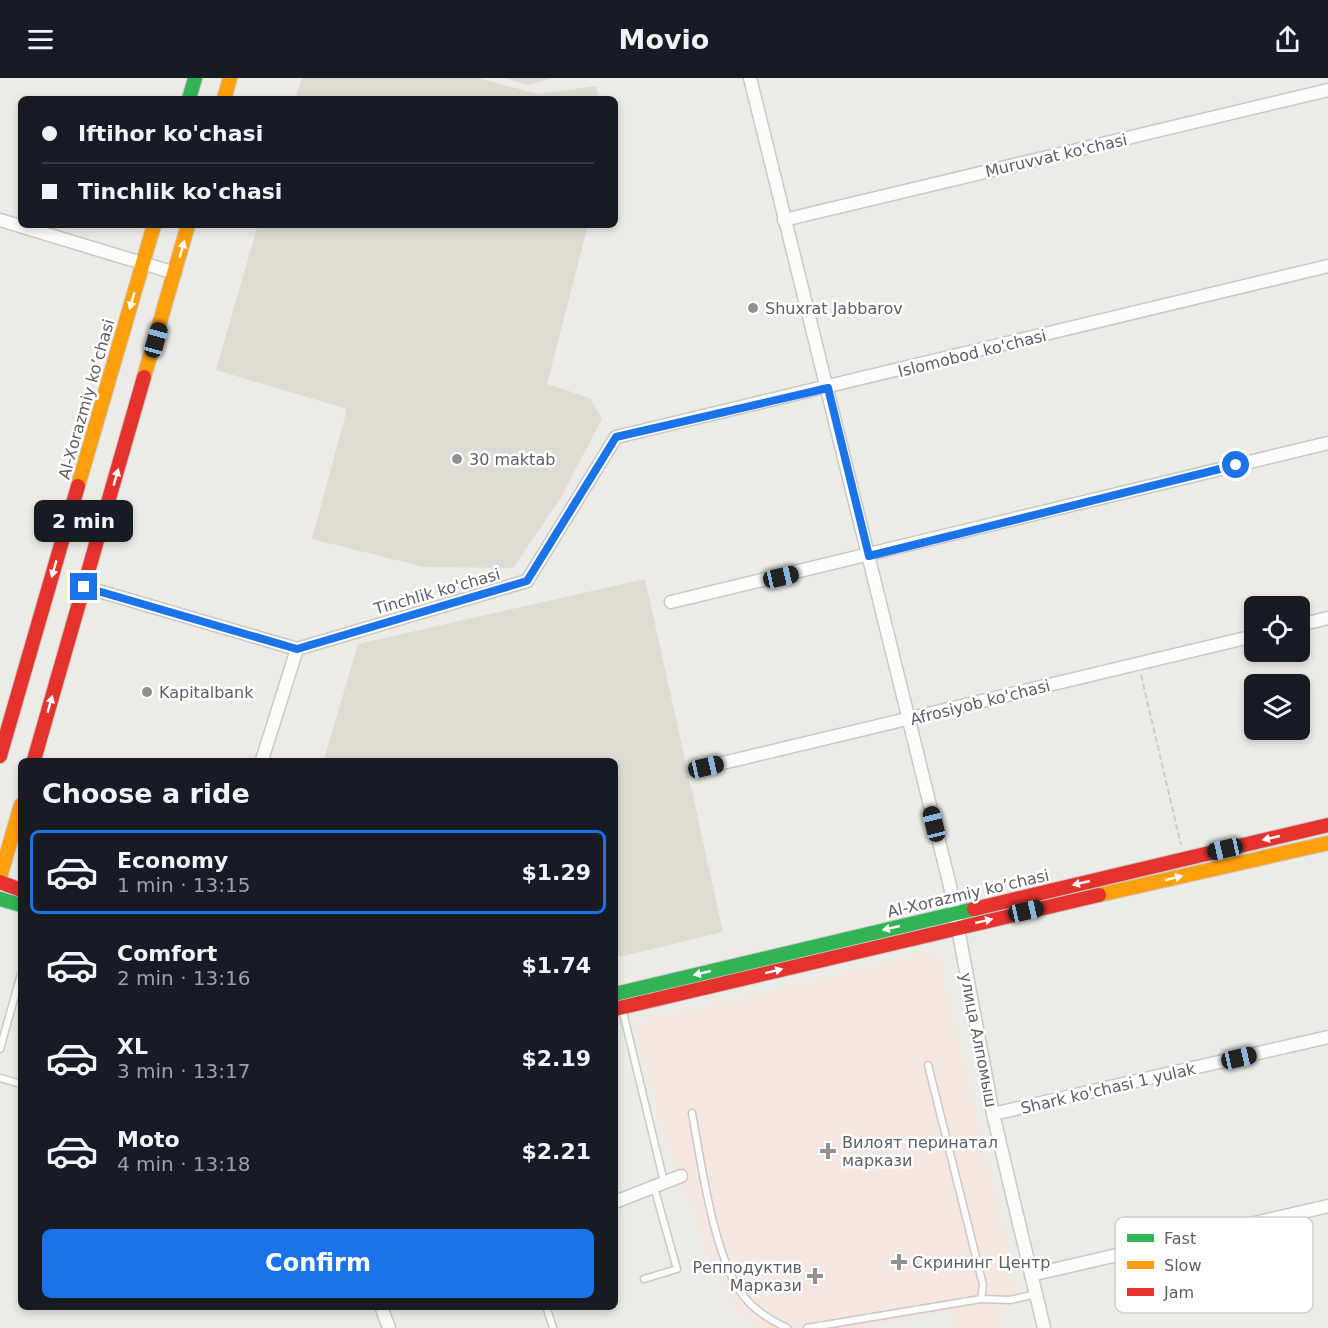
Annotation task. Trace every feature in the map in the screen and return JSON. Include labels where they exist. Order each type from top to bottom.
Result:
[{"type":"main road","points":[[190,96],[195,78]]},
{"type":"main road","points":[[225,96],[230,78]]},
{"type":"main road","name":"Al-Xorazmiy ko’chasi","points":[[0,756],[153,228]]},
{"type":"main road","points":[[35,758],[187,228]]},
{"type":"main road","points":[[0,877],[18,815]]},
{"type":"main road","name":"Al-Xorazmiy ko’chasi","points":[[618,993],[1328,825]]},
{"type":"main road","name":"Al-Xorazmiy ko’chasi","points":[[618,1009],[956,927],[1328,843]]},
{"type":"main road","points":[[0,882],[18,889]]},
{"type":"main road","points":[[0,898],[18,904]]},
{"type":"street","name":"улица Алпомыш","points":[[750,78],[828,388],[954,913],[993,1114],[1044,1328]]},
{"type":"street","name":"Muruvvat ko'chasi","points":[[784,220],[1328,90]]},
{"type":"street","points":[[0,220],[18,225]]},
{"type":"street","points":[[28,228],[143,261],[175,273]]},
{"type":"street","name":"Islomobod ko'chasi","points":[[616,437],[828,388],[1328,266]]},
{"type":"street","name":"Tinchlik ko'chasi","points":[[297,649],[527,581],[616,437]]},
{"type":"street","points":[[671,602],[869,556],[1328,443]]},
{"type":"street","points":[[84,587],[297,649],[263,758]]},
{"type":"street","points":[[1310,622],[1328,618]]},
{"type":"street","name":"Afrosiyob ko'chasi","points":[[706,767],[1244,638]]},
{"type":"street","name":"Shark ko'chasi 1 yulak","points":[[993,1114],[1328,1037]]},
{"type":"street","points":[[618,1201],[681,1176]]},
{"type":"street","points":[[1281,1217],[1328,1206]]},
{"type":"street","points":[[1031,1275],[1115,1255]]},
{"type":"street","points":[[382,1310],[389,1328]]},
{"type":"lane","points":[[0,1049],[18,986]]},
{"type":"lane","points":[[618,1009],[676,1269],[644,1279]]},
{"type":"lane","points":[[928,1065],[983,1285],[981,1299]]},
{"type":"lane","points":[[0,1078],[18,1083]]},
{"type":"lane","points":[[692,1113],[712,1218],[731,1277],[745,1298],[768,1319],[787,1328]]},
{"type":"lane","points":[[807,1328],[981,1299],[1010,1300],[1036,1294]]},
{"type":"lane","points":[[547,1310],[553,1328]]},
{"type":"path","points":[[1138,664],[1184,858]]},
{"type":"shaded area","points":[[302,78],[478,78],[538,94],[596,86],[598,96],[296,96]]},
{"type":"shaded area","points":[[505,78],[553,78],[528,85]]},
{"type":"shaded area","points":[[257,228],[587,228],[547,384],[590,398],[602,419],[560,499],[513,568],[424,567],[312,539],[347,409],[216,370]]},
{"type":"shaded area","points":[[645,579],[723,932],[618,957],[618,758],[325,758],[358,644]]},
{"type":"shaded area","name":"Вилоят перинатал маркази","points":[[937,952],[1021,1305],[996,1310],[1001,1328],[958,1328],[953,1311],[858,1328],[761,1328],[737,1310],[713,1267],[663,1125],[635,1024]]},
{"type":"traffic: fast","points":[[190,96],[195,78]]},
{"type":"traffic: fast","points":[[0,899],[18,904]]},
{"type":"traffic: fast","points":[[618,993],[974,909]]},
{"type":"traffic: slow","points":[[225,96],[230,78]]},
{"type":"traffic: slow","points":[[78,486],[153,228]]},
{"type":"traffic: slow","points":[[144,377],[187,228]]},
{"type":"traffic: slow","points":[[0,877],[18,815]]},
{"type":"traffic: slow","points":[[1099,895],[1328,843]]},
{"type":"traffic: jam","points":[[35,758],[144,377]]},
{"type":"traffic: jam","points":[[0,756],[78,486]]},
{"type":"traffic: jam","points":[[974,909],[1328,825]]},
{"type":"traffic: jam","points":[[0,882],[18,889]]},
{"type":"traffic: jam","points":[[618,1008],[1099,895]]},
{"type":"place","name":"Shuxrat Jabbarov","points":[[753,308]]},
{"type":"place","name":"30 maktab","points":[[457,459]]},
{"type":"place","name":"Kapitalbank","points":[[147,692]]},
{"type":"place","name":"Вилоят перинатал маркази","points":[[828,1151]]},
{"type":"place","name":"Скрининг Центр","points":[[899,1262]]},
{"type":"place","name":"Репподуктив Маркази","points":[[815,1276]]},
{"type":"route","points":[[84,587],[297,649],[527,581],[616,437],[828,388],[869,556],[1236,465]]}]
